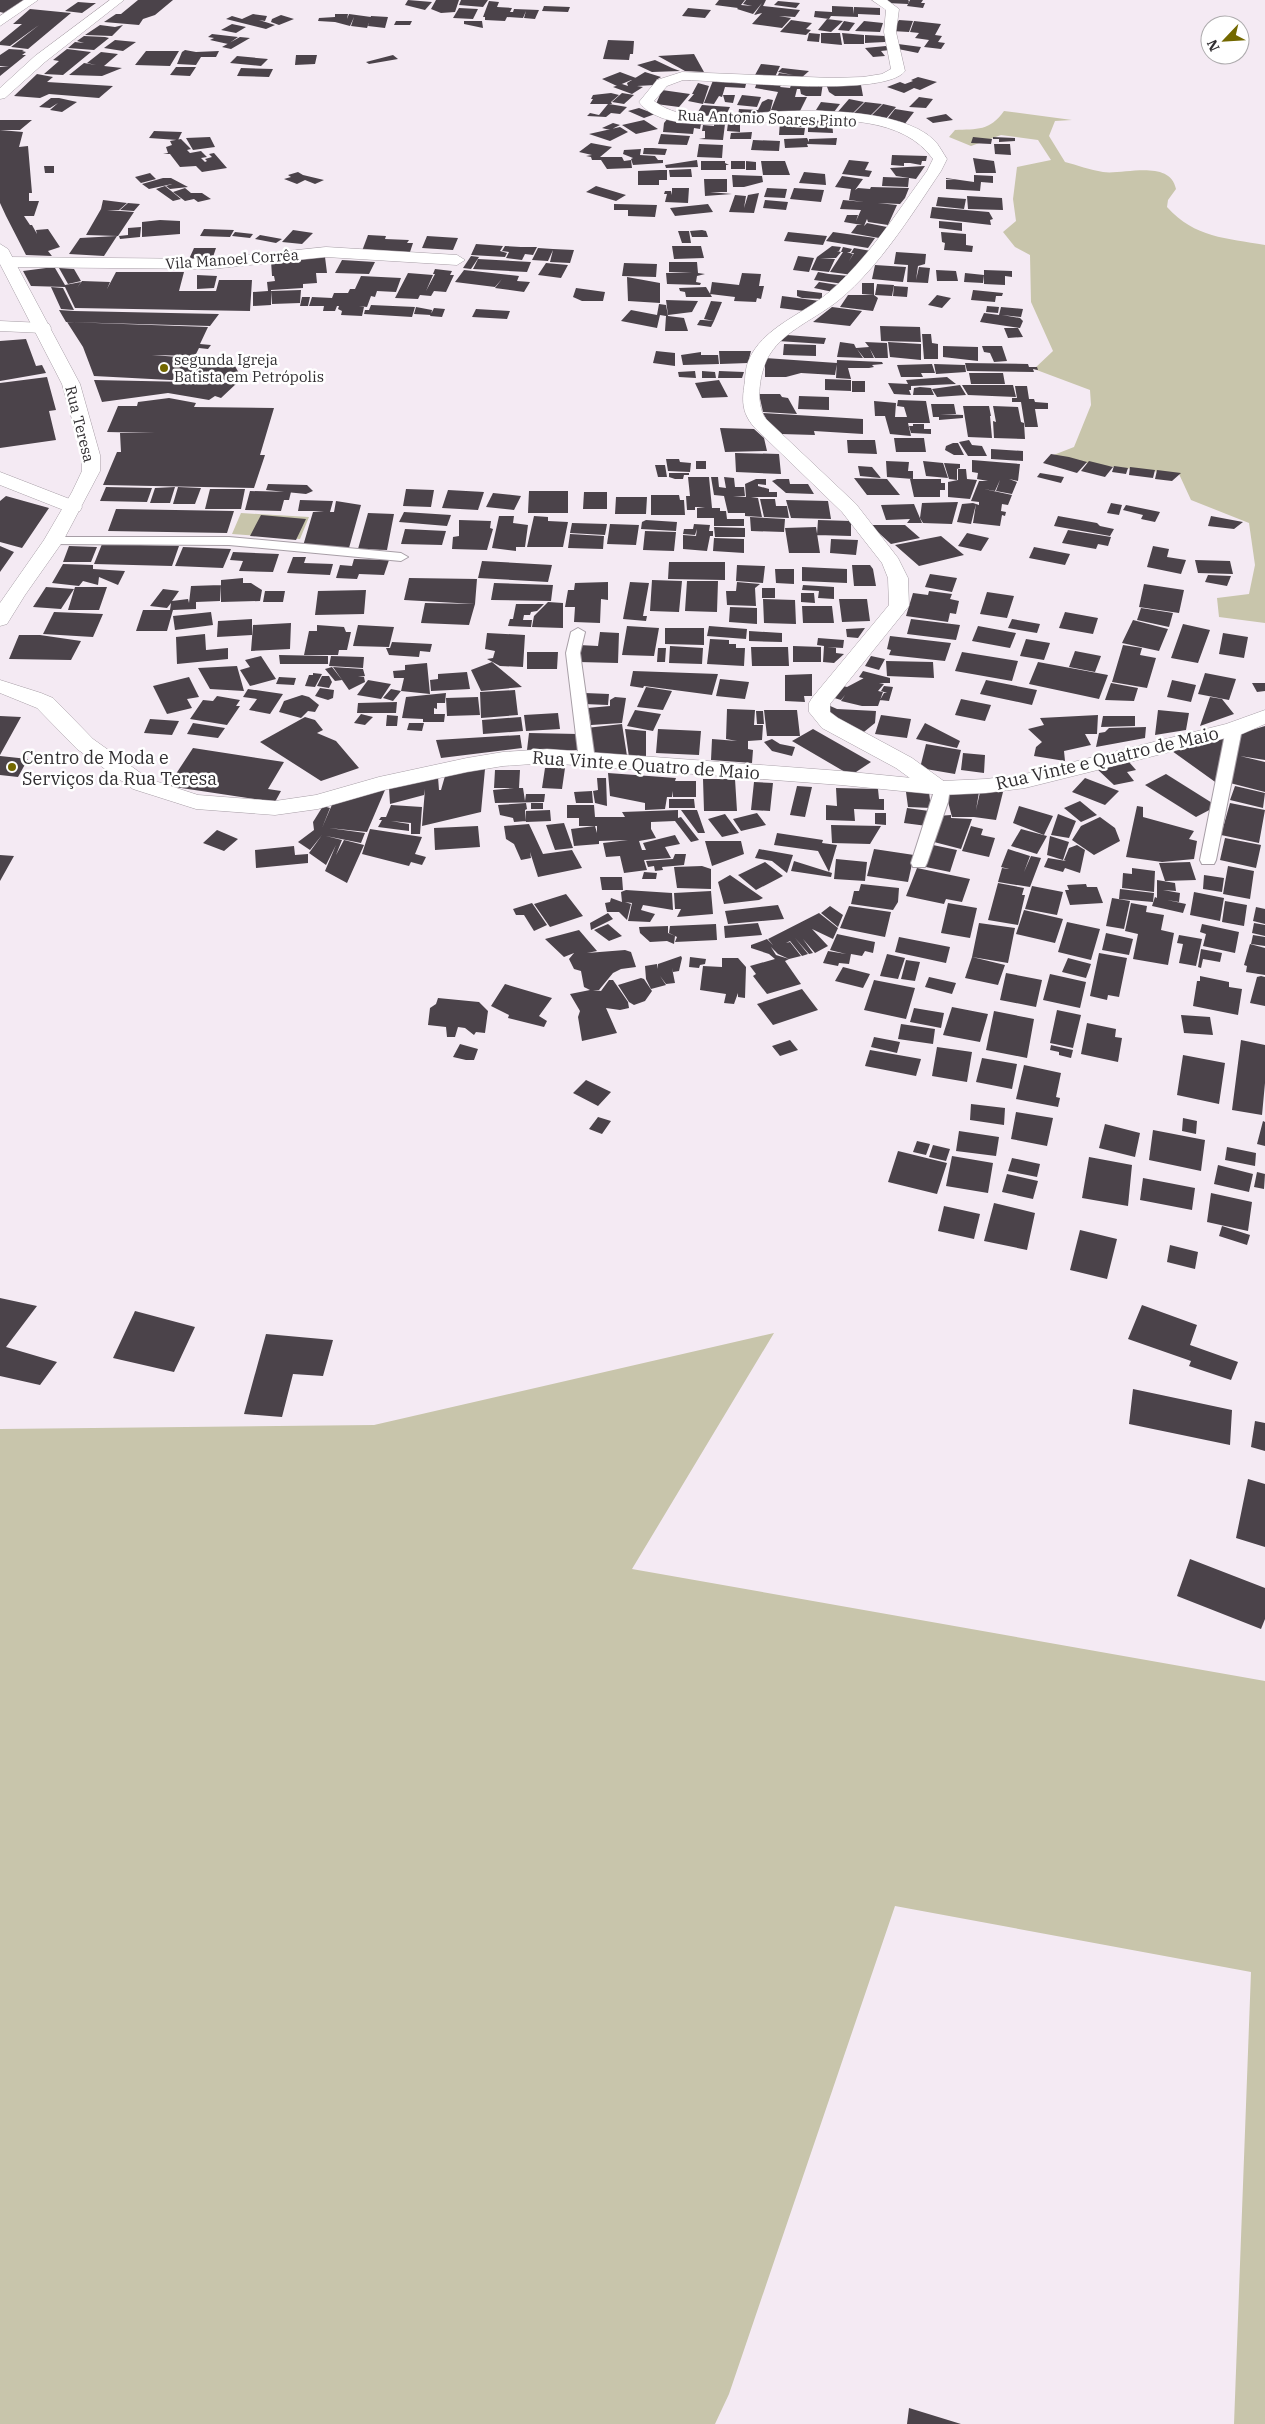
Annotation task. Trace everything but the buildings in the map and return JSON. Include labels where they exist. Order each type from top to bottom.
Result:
[{"type":"street","points":[[0,22],[32,0]]},
{"type":"street","points":[[0,95],[40,58],[118,0]]},
{"type":"street","name":"Rua Antonio Soares Pinto","points":[[878,0],[893,10],[890,32],[898,71],[894,76],[882,80],[851,83],[682,76],[662,83],[646,102],[660,112],[691,119],[822,116],[906,128],[935,148],[940,159],[876,252],[834,296],[774,338],[764,349],[756,362],[750,401],[755,417],[760,423],[849,508],[891,562],[898,578],[899,606],[820,703],[818,709],[821,716],[830,723],[904,763],[939,787]]},
{"type":"street","name":"Vila Manoel Corrêa","points":[[3,256],[211,264],[326,252],[457,260]]},
{"type":"street","name":"Rua Teresa","points":[[0,620],[7,593],[53,541],[91,471],[90,455],[71,384],[43,328],[3,256]]},
{"type":"street","points":[[0,326],[43,328]]},
{"type":"street","points":[[0,478],[73,506]]},
{"type":"street","name":"Rua Vinte e Quatro de Maio","points":[[0,686],[46,703],[85,744],[141,784],[196,802],[275,808],[299,806],[379,784],[503,759],[548,756],[939,787],[986,786],[1025,781],[1234,729],[1265,716]]},
{"type":"lane","points":[[53,541],[229,541],[401,557]]},
{"type":"lane","points":[[578,632],[573,653],[587,760]]},
{"type":"lane","points":[[1208,860],[1234,729]]},
{"type":"lane","points":[[919,863],[940,802],[939,787]]},
{"type":"shaded area","points":[[1004,111],[1072,120],[1055,121],[1049,136],[1065,162],[1103,172],[1145,170],[1165,174],[1172,180],[1176,189],[1168,200],[1167,207],[1189,225],[1212,235],[1265,245],[1265,623],[1219,617],[1217,598],[1249,594],[1255,565],[1249,523],[1191,500],[1179,474],[1096,465],[1051,456],[1074,447],[1091,405],[1090,390],[1034,369],[1053,351],[1031,302],[1030,255],[1015,247],[1003,232],[1016,221],[1013,199],[1017,167],[1051,160],[1038,140],[1001,135],[971,146],[949,137],[955,130],[976,129],[988,126],[999,118]]},
{"type":"shaded area","points":[[241,513],[309,517],[300,539],[232,534]]},
{"type":"shaded area","points":[[774,1333],[632,1569],[1265,1681],[1265,2424],[1234,2424],[1251,1972],[895,1906],[729,2394],[715,2424],[0,2424],[0,1429],[374,1425]]},
{"type":"place","name":"segunda Igreja Batista em Petrópolis","points":[[164,368]]},
{"type":"place","name":"Centro de Moda e Serviços da Rua Teresa","points":[[12,767]]}]
